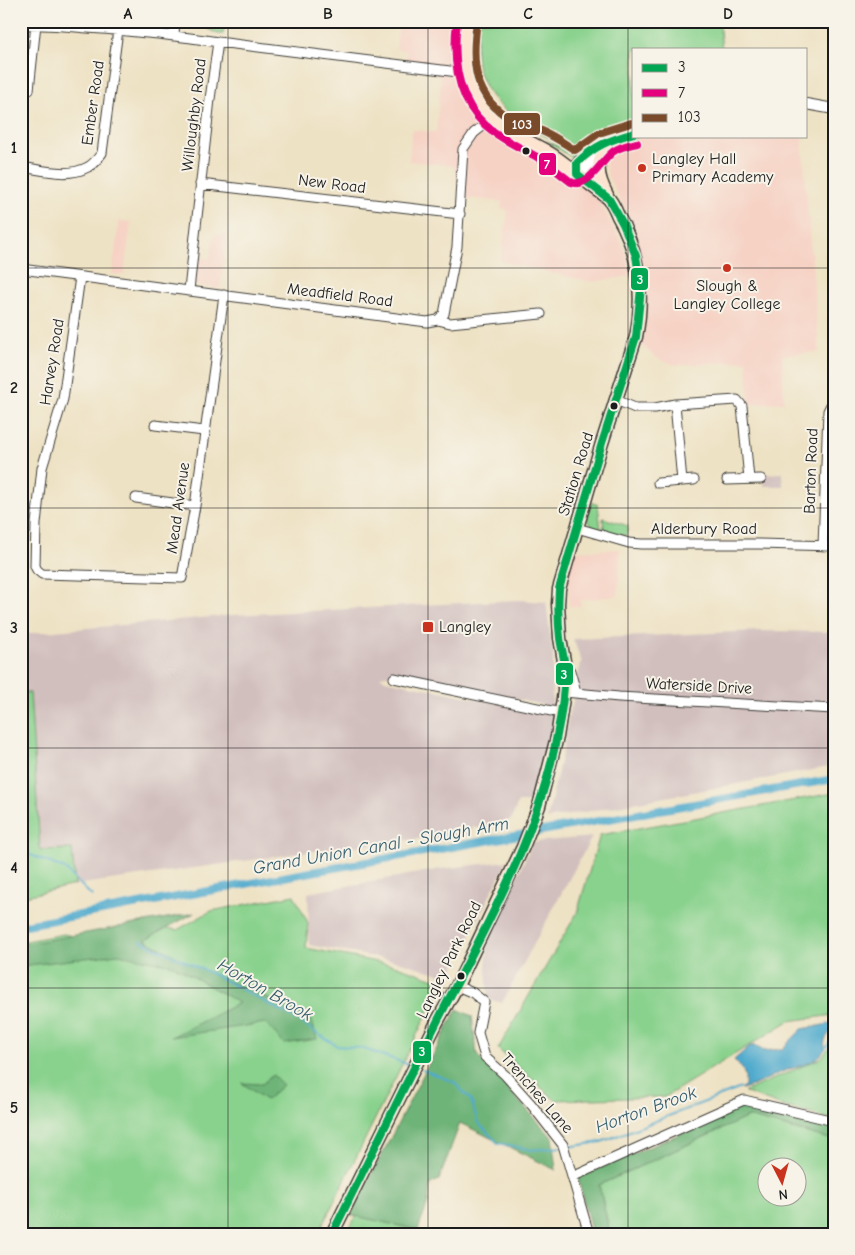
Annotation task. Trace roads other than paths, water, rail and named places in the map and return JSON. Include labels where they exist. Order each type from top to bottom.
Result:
[{"type":"main road","points":[[467,21],[464,64],[466,74],[482,107],[508,129],[542,142],[600,181]]},
{"type":"main road","points":[[609,200],[600,181],[598,162],[614,139]]},
{"type":"main road","name":"Station Road","points":[[537,811],[557,737],[561,713],[570,692],[558,612],[559,589],[636,337],[640,309],[641,288],[636,256],[623,224],[609,200],[579,168]]},
{"type":"main road","name":"Langley Park Road","points":[[332,1234],[437,1022],[457,986],[523,847],[537,811]]},
{"type":"street","points":[[174,35],[176,21]]},
{"type":"street","points":[[21,25],[36,24],[118,30],[174,35],[218,42]]},
{"type":"street","points":[[29,90],[36,24]]},
{"type":"street","name":"Ember Road","points":[[21,167],[63,173],[76,172],[90,166],[102,153],[118,30]]},
{"type":"street","name":"Willoughby Road","points":[[189,290],[218,42],[466,74]]},
{"type":"street","points":[[808,104],[834,108]]},
{"type":"street","points":[[438,320],[444,314],[457,247],[464,149],[474,134],[493,118]]},
{"type":"street","points":[[579,168],[614,139],[632,134]]},
{"type":"street","name":"New Road","points":[[200,184],[460,214]]},
{"type":"street","name":"Meadfield Road","points":[[21,269],[427,322],[438,320],[450,323],[542,314]]},
{"type":"street","name":"Harvey Road","points":[[37,570],[35,566],[36,524],[42,468],[63,399],[80,276]]},
{"type":"street","name":"Mead Avenue","points":[[37,570],[42,574],[182,578],[195,506],[224,295]]},
{"type":"street","name":"Barton Road","points":[[822,546],[828,411],[834,399]]},
{"type":"street","points":[[616,400],[635,408],[655,408],[675,404],[737,400],[742,406],[749,480]]},
{"type":"street","points":[[675,404],[682,481]]},
{"type":"street","points":[[155,425],[204,431]]},
{"type":"street","points":[[727,480],[761,479]]},
{"type":"street","points":[[658,482],[694,480]]},
{"type":"street","points":[[136,498],[195,506]]},
{"type":"street","name":"Alderbury Road","points":[[577,528],[629,543],[641,544],[834,546]]},
{"type":"street","points":[[394,678],[561,713]]},
{"type":"street","name":"Waterside Drive","points":[[570,692],[619,697],[834,709]]},
{"type":"street","name":"Trenches Lane","points":[[457,986],[473,993],[484,1002],[478,1033],[485,1057],[505,1075],[531,1104],[564,1148],[589,1234]]},
{"type":"street","points":[[572,1177],[744,1100],[834,1121]]},
{"type":"water","points":[[834,1023],[825,1040],[824,1049],[820,1056],[805,1064],[741,1089],[745,1085],[745,1077],[742,1068],[734,1060],[750,1046],[755,1046],[764,1051],[782,1049],[802,1029]]},
{"type":"waterway","name":"Grand Union Canal - Slough Arm","points":[[21,926],[289,876],[834,779]]},
{"type":"waterway","name":"Horton Brook","points":[[21,851],[65,869],[92,896]]},
{"type":"waterway","name":"Horton Brook","points":[[141,941],[217,976],[289,1015],[337,1046],[361,1048],[407,1064]]},
{"type":"waterway","name":"Horton Brook","points":[[823,1050],[834,1037]]},
{"type":"waterway","name":"Horton Brook","points":[[423,1070],[454,1082],[471,1100],[478,1123],[498,1143],[532,1150],[562,1147]]},
{"type":"waterway","name":"Horton Brook","points":[[567,1147],[601,1142],[741,1088]]},
{"type":"place","name":"Langley Hall Primary Academy","points":[[642,168]]},
{"type":"place","name":"Slough & Langley College","points":[[727,268]]},
{"type":"place","name":"Langley","points":[[428,627]]}]
